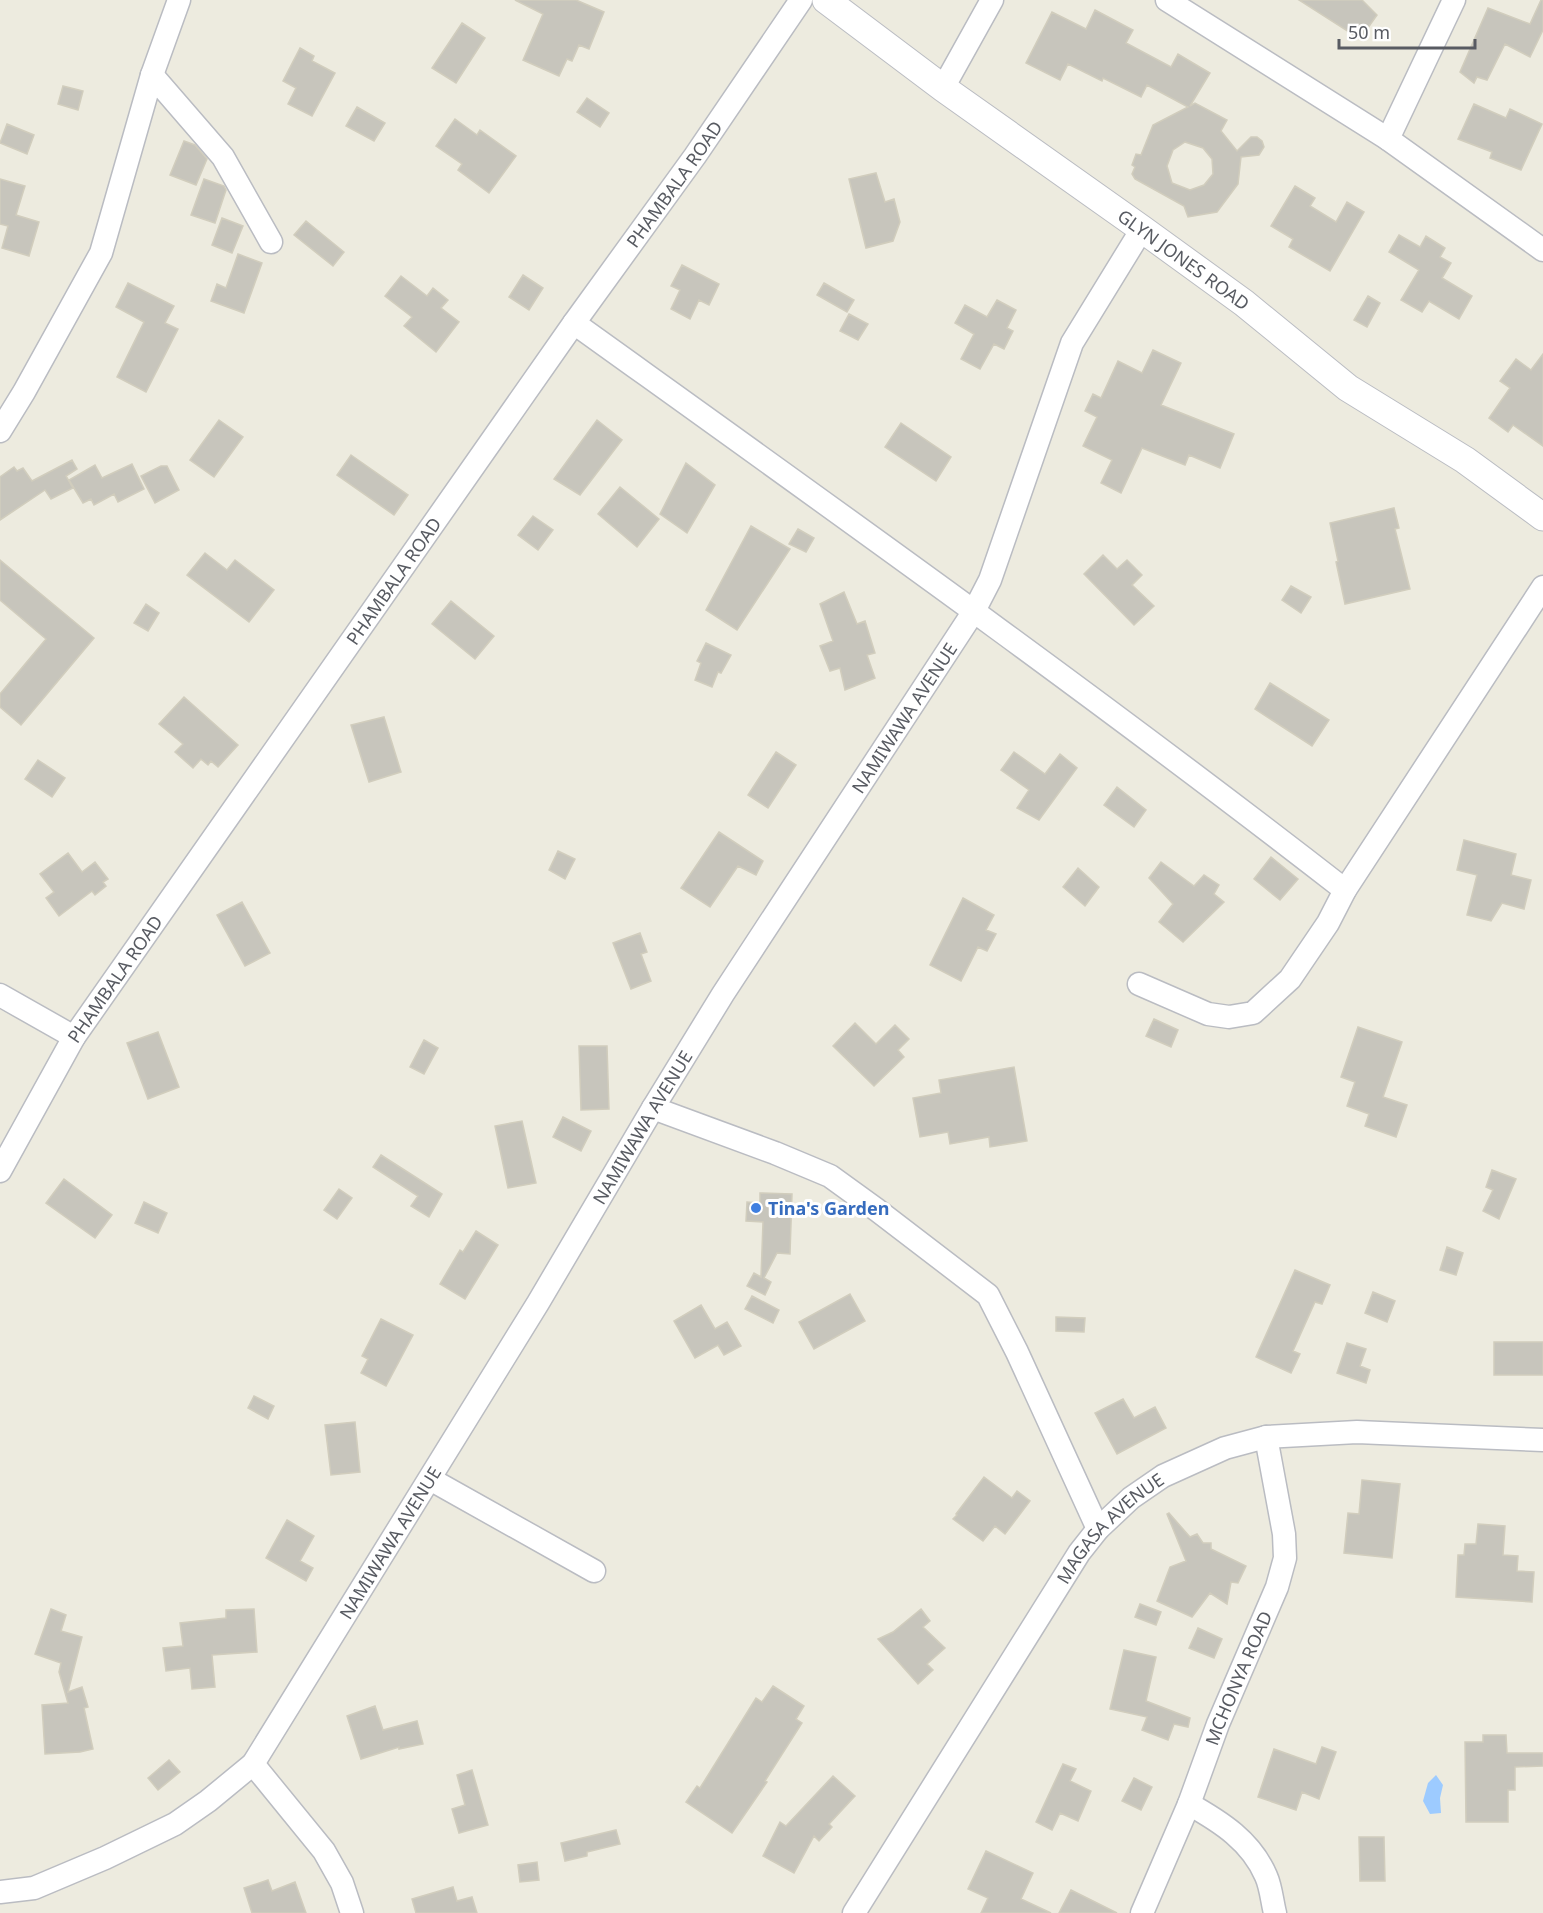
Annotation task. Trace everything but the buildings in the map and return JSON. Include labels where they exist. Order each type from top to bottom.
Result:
[{"type":"street","points":[[0,431],[101,253],[152,75],[179,0]]},
{"type":"street","name":"PHAMBALA ROAD","points":[[0,1171],[74,1036],[574,322],[695,156],[801,0]]},
{"type":"street","name":"GLYN JONES ROAD","points":[[826,0],[943,88],[1244,303],[1348,388],[1465,460],[1543,517]]},
{"type":"street","points":[[943,88],[992,0]]},
{"type":"street","points":[[1167,0],[1388,139],[1543,250]]},
{"type":"street","points":[[1388,139],[1454,0]]},
{"type":"street","points":[[152,75],[223,157],[271,242]]},
{"type":"street","name":"NAMIWAWA AVENUE","points":[[0,1892],[34,1888],[105,1858],[175,1824],[208,1801],[253,1764],[538,1303],[723,994],[974,610],[990,580],[1072,343],[1142,229]]},
{"type":"street","points":[[574,322],[974,610],[1345,890]]},
{"type":"street","points":[[1139,984],[1208,1014],[1229,1017],[1253,1013],[1290,979],[1328,922],[1345,890],[1543,587]]},
{"type":"street","points":[[0,995],[74,1036]]},
{"type":"street","points":[[653,1108],[830,1176],[877,1209],[988,1295],[1017,1352],[1098,1529]]},
{"type":"street","name":"MAGASA AVENUE","points":[[854,1913],[1079,1552],[1098,1529],[1131,1498],[1163,1476],[1225,1448],[1266,1437],[1357,1432],[1543,1440]]},
{"type":"street","name":"MCHONYA ROAD","points":[[1142,1913],[1189,1804],[1218,1724],[1277,1587],[1285,1558],[1284,1534],[1266,1437]]},
{"type":"street","points":[[430,1479],[594,1571]]},
{"type":"street","points":[[253,1764],[324,1851],[342,1883],[352,1913]]},
{"type":"street","points":[[1189,1804],[1213,1818],[1251,1849],[1267,1878],[1275,1913]]},
{"type":"water","points":[[1436,1775],[1443,1785],[1440,1798],[1441,1813],[1430,1814],[1423,1801],[1428,1783]]},
{"type":"place","name":"Tina's Garden","points":[[756,1208]]}]
